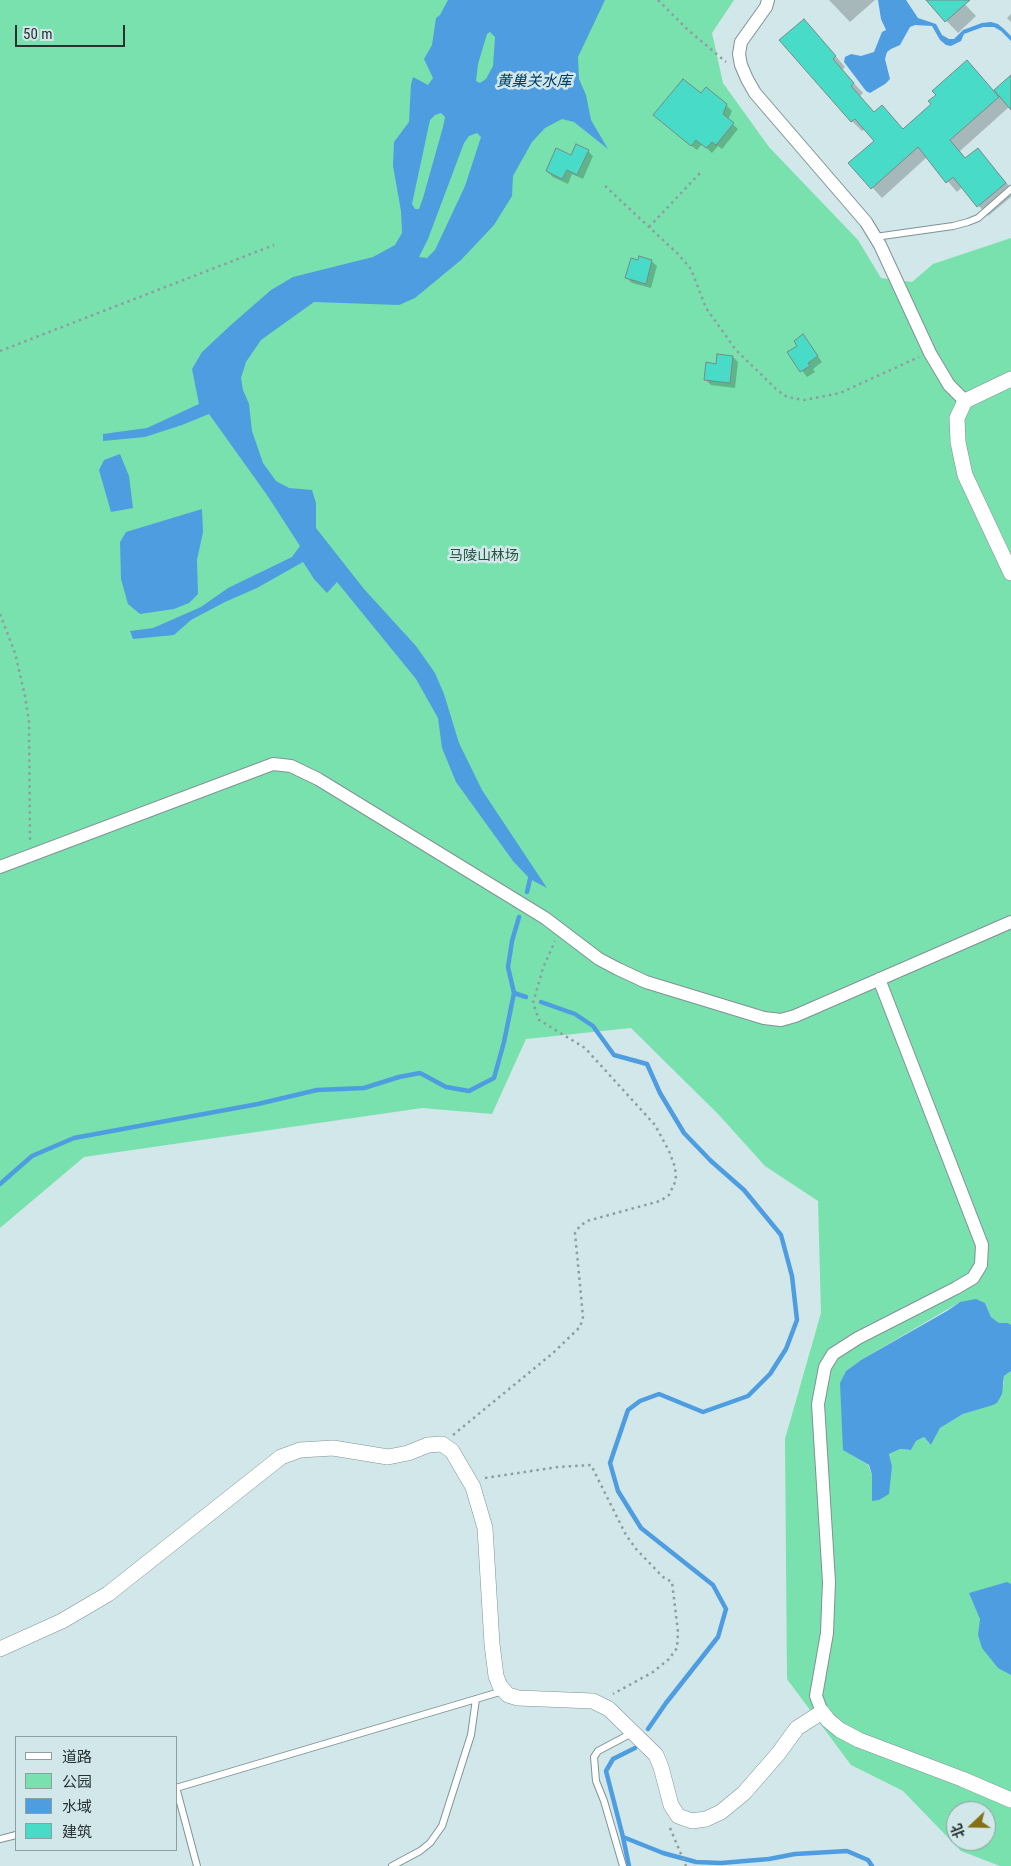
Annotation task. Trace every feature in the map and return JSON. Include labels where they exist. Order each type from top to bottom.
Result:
[{"type":"street","points":[[768,0],[766,7],[741,42],[739,54],[747,79],[755,93],[866,222],[875,237],[930,353],[949,385],[965,401]]},
{"type":"street","points":[[1011,379],[965,401],[957,418],[958,442],[966,475],[1011,573]]},
{"type":"street","points":[[0,867],[273,764],[291,766],[327,784],[545,918],[599,958],[646,982],[764,1018],[781,1020],[795,1016],[1011,922]]},
{"type":"street","points":[[879,980],[982,1245],[981,1265],[973,1278],[858,1338],[833,1354],[825,1367],[818,1404],[829,1582],[827,1632],[816,1696],[822,1712],[840,1730],[859,1740],[962,1779],[1011,1800]]},
{"type":"street","points":[[0,1649],[62,1621],[108,1594],[281,1457],[300,1450],[332,1448],[388,1457],[408,1453],[428,1445],[442,1444],[452,1451],[470,1481],[485,1528],[496,1676],[500,1686],[508,1695],[518,1698],[593,1701],[609,1709],[656,1755],[671,1805],[678,1816],[692,1820],[706,1819],[721,1812],[744,1792],[798,1728],[822,1712]]},
{"type":"lane","points":[[875,237],[954,226],[968,222],[978,218],[1011,189]]},
{"type":"lane","points":[[178,1787],[504,1691]]},
{"type":"lane","points":[[392,1866],[420,1851],[430,1843],[442,1826],[471,1735],[476,1699]]},
{"type":"lane","points":[[623,1866],[604,1801],[596,1781],[594,1757],[598,1751],[633,1732]]},
{"type":"lane","points":[[178,1795],[197,1866]]},
{"type":"lane","points":[[0,1840],[15,1835]]},
{"type":"path","points":[[658,0],[687,29],[747,79]]},
{"type":"path","points":[[649,227],[700,173]]},
{"type":"path","points":[[605,186],[678,254],[691,269],[706,308],[736,350],[776,389],[787,397],[804,400],[840,393],[930,353]]},
{"type":"path","points":[[0,351],[274,245]]},
{"type":"path","points":[[0,614],[14,653],[25,696],[29,722],[31,855]]},
{"type":"path","points":[[442,1444],[554,1353],[580,1327],[583,1317],[575,1233],[580,1226],[587,1221],[660,1201],[669,1195],[676,1180],[675,1168],[669,1151],[655,1125],[585,1048],[539,1020],[532,1003],[543,968],[560,930]]},
{"type":"path","points":[[470,1481],[516,1472],[591,1465],[626,1535],[636,1549],[663,1577],[672,1582],[678,1632],[677,1648],[669,1659],[653,1672],[615,1692],[600,1704]]},
{"type":"path","points":[[680,1850],[686,1866]]},
{"type":"green space","name":"马陵山林场","points":[[0,0],[734,0],[712,33],[723,83],[769,147],[858,240],[881,278],[912,282],[933,264],[1011,238],[1011,1325],[999,1323],[991,1317],[985,1303],[960,1302],[861,1360],[846,1371],[843,1449],[868,1465],[872,1475],[872,1484],[892,1466],[889,1454],[900,1449],[911,1450],[916,1441],[924,1437],[931,1445],[940,1428],[963,1414],[997,1403],[1004,1383],[1004,1376],[1011,1371],[1011,1866],[1000,1866],[961,1851],[996,1851],[996,1801],[946,1801],[946,1835],[903,1791],[851,1765],[787,1679],[785,1439],[821,1313],[818,1201],[765,1166],[719,1115],[631,1028],[526,1039],[492,1114],[422,1108],[84,1157],[0,1228]]},
{"type":"water","name":"黄巢关水库","points":[[448,0],[605,0],[578,57],[579,79],[586,95],[591,120],[608,149],[574,122],[562,119],[545,128],[532,142],[513,176],[512,196],[494,225],[461,260],[415,298],[399,305],[314,302],[261,340],[246,362],[241,378],[243,390],[249,404],[252,431],[263,463],[276,481],[289,488],[312,490],[316,503],[316,528],[364,589],[416,646],[435,673],[444,694],[459,743],[482,790],[547,888],[530,879],[513,861],[456,782],[442,748],[438,718],[416,679],[337,582],[327,593],[314,579],[303,562],[257,588],[191,620],[174,635],[133,639],[130,631],[153,628],[201,607],[228,588],[292,557],[300,546],[267,495],[209,414],[145,437],[103,441],[103,434],[147,428],[199,404],[192,369],[202,352],[271,290],[293,277],[373,257],[395,245],[402,233],[401,211],[393,166],[394,142],[409,122],[413,77],[428,85],[433,78],[424,59],[432,45],[436,18],[440,15]],"holes":[[[490,32],[495,37],[493,66],[486,79],[480,83],[476,81],[478,64],[487,34]],[[441,113],[445,117],[443,127],[423,198],[419,209],[415,209],[412,204],[430,120],[435,115]],[[477,133],[481,137],[465,186],[435,250],[427,258],[419,257],[428,239],[464,143],[469,136]]]},
{"type":"water","points":[[878,0],[906,0],[918,18],[936,24],[942,35],[949,39],[954,39],[963,30],[982,23],[991,22],[998,24],[1004,29],[1011,36],[1011,41],[994,27],[983,27],[964,34],[961,41],[951,46],[946,45],[940,40],[932,26],[915,25],[910,27],[900,45],[887,52],[885,59],[890,79],[870,93],[866,91],[844,62],[845,57],[851,54],[861,56],[874,52],[882,32],[886,30],[881,19]]},
{"type":"water","points":[[120,454],[129,476],[133,508],[111,512],[99,470],[104,460]]},
{"type":"water","points":[[202,509],[203,532],[197,560],[198,594],[189,603],[174,609],[140,614],[128,604],[121,579],[120,542],[126,532]]},
{"type":"water","points":[[976,1299],[985,1303],[991,1317],[999,1323],[1011,1325],[1011,1371],[1004,1376],[1002,1394],[997,1403],[963,1414],[940,1428],[931,1445],[924,1437],[916,1441],[911,1450],[900,1449],[889,1454],[892,1466],[889,1494],[879,1500],[872,1501],[872,1475],[869,1465],[843,1450],[840,1383],[846,1371],[861,1360],[960,1302]]},
{"type":"water","points":[[1007,1582],[1011,1584],[1011,1675],[998,1668],[982,1648],[978,1635],[980,1619],[969,1593]]},
{"type":"building","points":[[926,0],[970,0],[945,22]]},
{"type":"building","points":[[804,19],[836,56],[833,59],[854,83],[851,86],[874,112],[882,105],[903,129],[931,104],[928,101],[936,95],[932,91],[967,60],[999,97],[950,140],[965,158],[978,148],[1006,183],[977,207],[953,177],[946,183],[918,147],[871,189],[848,163],[874,141],[855,119],[851,122],[779,40]]},
{"type":"building","points":[[1011,75],[1011,110],[994,90]]},
{"type":"building","points":[[683,79],[701,93],[706,87],[727,104],[723,114],[734,123],[716,145],[712,142],[706,148],[696,140],[691,146],[653,115]]},
{"type":"building","points":[[576,144],[589,150],[577,175],[567,170],[562,179],[546,171],[556,148],[571,155]]},
{"type":"building","points":[[639,256],[652,260],[646,284],[625,278],[631,258],[638,260]]},
{"type":"building","points":[[803,334],[818,356],[808,363],[810,366],[800,372],[787,352],[797,346],[794,341]]},
{"type":"building","points":[[717,354],[733,356],[730,383],[704,380],[706,362],[716,364]]},
{"type":"waterway","points":[[527,892],[530,879]]},
{"type":"waterway","points":[[519,917],[512,941],[508,967],[514,993],[526,997]]},
{"type":"waterway","points":[[0,1184],[32,1156],[74,1138],[258,1104],[317,1090],[364,1088],[399,1077],[420,1073],[446,1087],[469,1091],[494,1078],[514,993]]},
{"type":"waterway","points":[[541,1002],[575,1014],[593,1026],[614,1055],[647,1064],[660,1093],[684,1133],[711,1161],[744,1190],[781,1235],[792,1276],[797,1320],[786,1349],[770,1374],[748,1396],[703,1412],[659,1394],[640,1401],[628,1410],[610,1463],[618,1491],[641,1528],[713,1585],[726,1609],[718,1637],[648,1729]]},
{"type":"waterway","points":[[629,1866],[606,1771],[613,1759],[635,1748]]},
{"type":"waterway","points":[[623,1837],[663,1853],[696,1862],[721,1863],[769,1859],[795,1854],[847,1851],[868,1860],[872,1866]]}]
